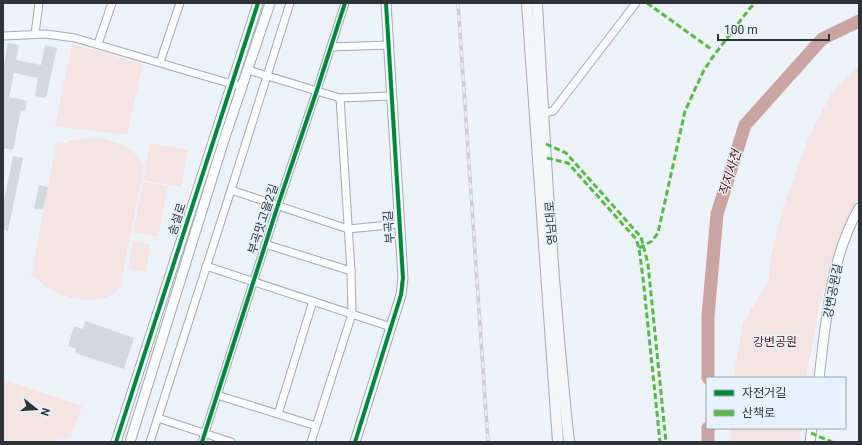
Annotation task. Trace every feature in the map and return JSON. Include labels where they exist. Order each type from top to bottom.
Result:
[{"type":"main road","name":"영남대로","points":[[527,3],[558,442]]},
{"type":"main road","name":"영남대로","points":[[537,3],[543,113],[562,380],[569,442]]},
{"type":"street","points":[[34,34],[39,3]]},
{"type":"street","points":[[98,44],[112,3]]},
{"type":"street","points":[[160,62],[180,3]]},
{"type":"street","name":"송설로","points":[[116,442],[258,3]]},
{"type":"street","name":"송설로","points":[[130,442],[270,3]]},
{"type":"street","points":[[150,442],[290,3]]},
{"type":"street","name":"부곡맛고을2길","points":[[202,442],[265,244],[345,3]]},
{"type":"street","name":"부곡길","points":[[355,442],[401,295],[403,278],[386,3]]},
{"type":"street","points":[[543,113],[553,111],[636,3]]},
{"type":"street","points":[[3,36],[34,34],[75,38],[242,87]]},
{"type":"street","points":[[331,47],[388,46]]},
{"type":"street","points":[[248,70],[340,98],[391,96]]},
{"type":"street","points":[[311,442],[352,314],[351,271],[340,98]]},
{"type":"street","points":[[231,190],[348,229],[399,224]]},
{"type":"street","name":"강변공원길","points":[[819,377],[834,273],[850,223],[859,208]]},
{"type":"street","points":[[265,244],[351,271]]},
{"type":"street","points":[[206,266],[391,327]]},
{"type":"street","points":[[278,414],[313,301]]},
{"type":"street","points":[[217,395],[316,426]]},
{"type":"street","points":[[158,418],[231,442]]},
{"type":"street","points":[[810,442],[812,429]]},
{"type":"green space","points":[[72,44],[143,64],[127,135],[55,126]]},
{"type":"green space","name":"강변공원","points":[[859,65],[859,196],[846,221],[829,272],[818,313],[806,377],[733,377],[743,323],[766,285],[769,277],[771,257],[783,207],[809,137],[832,92]]},
{"type":"green space","points":[[97,138],[112,141],[131,150],[137,155],[144,168],[120,287],[113,294],[105,298],[84,300],[63,295],[54,291],[31,276],[57,141],[65,143],[71,140]]},
{"type":"green space","points":[[150,143],[188,150],[181,187],[143,180]]},
{"type":"green space","points":[[143,182],[168,186],[158,237],[133,232]]},
{"type":"green space","points":[[133,241],[151,245],[146,272],[128,269]]},
{"type":"green space","points":[[3,379],[82,406],[71,437],[50,442],[3,442]]},
{"type":"green space","points":[[730,429],[801,429],[799,442],[731,442]]},
{"type":"building","points":[[8,43],[19,45],[16,60],[41,65],[45,45],[57,48],[46,98],[35,96],[38,78],[14,73],[9,97],[27,101],[25,111],[21,110],[13,150],[3,148],[3,69]]},
{"type":"building","points":[[13,156],[23,158],[8,231],[3,229],[3,205]]},
{"type":"building","points":[[39,185],[48,187],[43,210],[34,209]]},
{"type":"building","points":[[85,321],[134,338],[124,369],[75,353],[76,349],[68,346],[74,326],[83,329]]},
{"type":"waterway","name":"직지사천","points":[[708,377],[708,316],[717,214],[745,125],[822,39],[859,21]]},
{"type":"waterway","name":"직지사천","points":[[708,429],[708,442]]},
{"type":"railway","points":[[458,3],[488,442]]},
{"type":"marked path","points":[[647,3],[711,49]]},
{"type":"marked path","points":[[639,248],[652,241],[658,233],[685,111],[703,72],[750,8],[756,3]]},
{"type":"marked path","points":[[546,144],[566,153],[641,237],[648,264],[666,442]]},
{"type":"marked path","points":[[547,158],[568,163],[636,239],[639,248],[643,278],[660,442]]},
{"type":"marked path","points":[[811,433],[832,442]]},
{"type":"cycle path","points":[[116,442],[258,3]]},
{"type":"cycle path","points":[[202,442],[345,3]]},
{"type":"cycle path","points":[[355,442],[401,295],[403,278],[386,3]]}]
